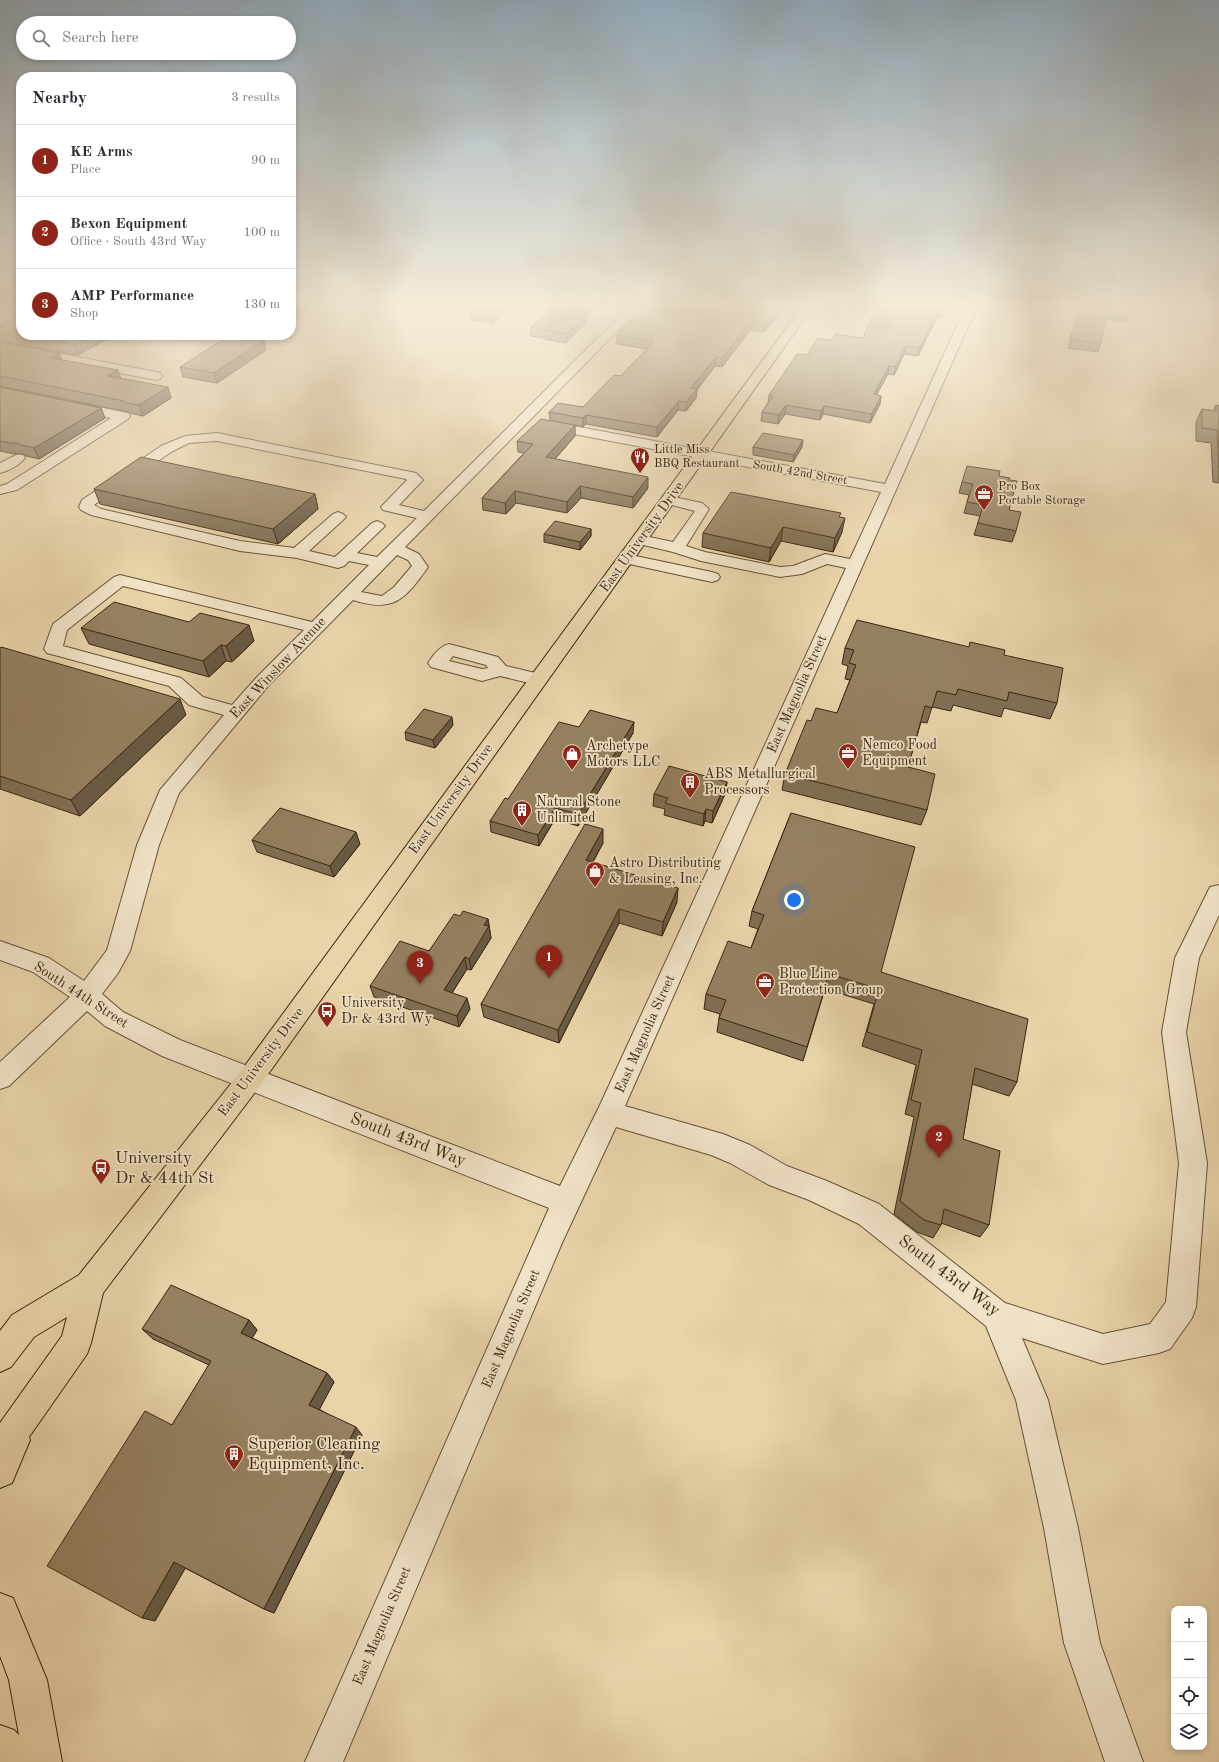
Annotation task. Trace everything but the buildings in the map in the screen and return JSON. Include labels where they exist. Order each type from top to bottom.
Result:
[{"type":"main road","name":"East University Drive","points":[[0,1356],[23,1326],[90,1286],[250,1079],[748,390]]},
{"type":"main road","name":"East University Drive","points":[[0,1451],[76,1343],[90,1286]]},
{"type":"main road","points":[[0,1471],[28,1411]]},
{"type":"main road","points":[[0,1611],[28,1680],[43,1762]]},
{"type":"main road","points":[[0,1744],[22,1762]]},
{"type":"street","name":"East Winslow Avenue","points":[[0,1078],[87,996],[110,966],[118,951],[148,844],[170,790],[263,681],[554,390]]},
{"type":"street","name":"East Magnolia Street","points":[[324,1762],[567,1202],[609,1113],[934,390]]},
{"type":"street","points":[[2,494],[123,416],[65,404]]},
{"type":"street","name":"South 42nd Street","points":[[523,421],[890,489]]},
{"type":"street","points":[[377,526],[338,563],[297,553],[246,547],[96,512],[86,507],[87,503],[166,449],[185,440],[217,436],[411,476],[416,480],[388,507],[428,516]]},
{"type":"street","points":[[0,469],[18,458]]},
{"type":"street","points":[[669,500],[697,506],[702,509],[677,548]]},
{"type":"street","points":[[297,553],[338,517]]},
{"type":"street","points":[[640,540],[677,548],[701,556],[780,572],[796,571],[825,559],[855,565]]},
{"type":"street","points":[[350,594],[378,601],[387,600],[394,595],[420,567],[419,563],[414,557],[395,549]]},
{"type":"street","points":[[346,555],[381,563]]},
{"type":"street","points":[[626,559],[712,577]]},
{"type":"street","points":[[237,712],[196,701],[175,682],[53,649],[59,628],[120,580],[316,628]]},
{"type":"street","points":[[500,670],[538,679]]},
{"type":"street","name":"South 43rd Way","points":[[609,1113],[714,1143],[740,1154],[779,1176],[817,1190],[869,1214],[997,1315],[1103,1350],[1159,1338],[1181,1307],[1189,1221],[1192,1163],[1187,1116],[1174,1032],[1187,958],[1218,892],[1219,893]]},
{"type":"street","name":"South 44th Street","points":[[1,951],[41,965],[87,996],[114,1019],[171,1048],[250,1079]]},
{"type":"street","name":"South 43rd Way","points":[[250,1079],[567,1202]]},
{"type":"street","points":[[997,1315],[1032,1400],[1060,1528],[1082,1643],[1124,1762]]},
{"type":"place","name":"Little Miss BBQ Restaurant","points":[[640,474]]},
{"type":"place","name":"Pro Box Portable Storage","points":[[984,511]]},
{"type":"place","name":"Nemco Food Equipment","points":[[848,770]]},
{"type":"place","name":"Archetype Motors LLC","points":[[572,771]]},
{"type":"place","name":"ABS Metallurgical Processors","points":[[690,799]]},
{"type":"place","name":"Natural Stone Unlimited","points":[[522,827]]},
{"type":"place","name":"Astro Distributing & Leasing, Inc.","points":[[595,888]]},
{"type":"place","name":"KE Arms","points":[[549,978]]},
{"type":"place","name":"AMP Performance","points":[[420,984]]},
{"type":"place","name":"Blue Line Protection Group","points":[[765,999]]},
{"type":"place","name":"University Dr & 43rd Wy","points":[[327,1028]]},
{"type":"place","name":"Bexon Equipment","points":[[939,1158]]},
{"type":"place","name":"University Dr & 44th St","points":[[101,1185]]},
{"type":"place","name":"Superior Cleaning Equipment, Inc.","points":[[234,1471]]}]
